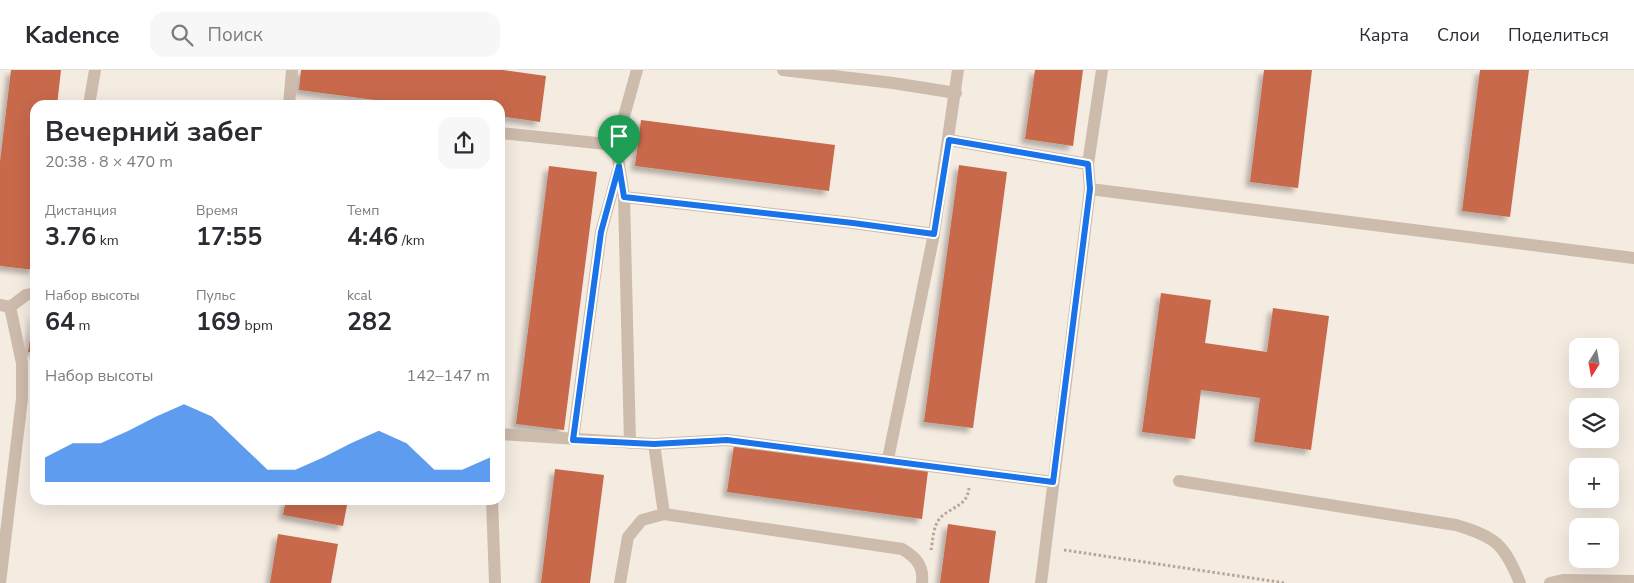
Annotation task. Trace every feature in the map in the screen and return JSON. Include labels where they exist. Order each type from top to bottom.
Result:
[{"type":"lane","points":[[90,100],[95,70]]},
{"type":"lane","points":[[292,70],[292,100]]},
{"type":"lane","points":[[630,443],[624,197],[616,145],[637,70]]},
{"type":"lane","points":[[783,70],[893,83],[956,93]]},
{"type":"lane","points":[[888,459],[934,234],[958,70]]},
{"type":"lane","points":[[1043,583],[1053,482],[1090,189],[1088,164],[1102,70]]},
{"type":"lane","points":[[505,133],[616,145]]},
{"type":"lane","points":[[949,140],[1088,164]]},
{"type":"lane","points":[[573,440],[601,232],[619,166]]},
{"type":"lane","points":[[1090,189],[1634,258]]},
{"type":"lane","points":[[624,197],[934,234]]},
{"type":"lane","points":[[0,583],[22,399],[22,363],[5,306],[30,294]]},
{"type":"lane","points":[[22,363],[30,364]]},
{"type":"lane","points":[[505,434],[654,444],[727,440],[888,459],[1053,482]]},
{"type":"lane","points":[[654,444],[664,514]]},
{"type":"lane","points":[[1178,481],[1456,525],[1484,534],[1500,545],[1511,561],[1520,583]]},
{"type":"lane","points":[[492,505],[495,583]]},
{"type":"lane","points":[[620,583],[628,537],[642,520],[664,514],[902,549],[916,558],[922,579]]},
{"type":"lane","points":[[1550,583],[1563,580],[1634,581]]},
{"type":"path","points":[[922,579],[930,556],[936,525],[940,518],[968,498],[972,470]]},
{"type":"path","points":[[1046,548],[1285,583]]},
{"type":"building","points":[[11,70],[61,70],[58,100],[30,100],[30,269],[0,266],[0,162]]},
{"type":"building","points":[[301,70],[503,70],[546,76],[540,122],[505,117],[505,100],[375,100],[299,90]]},
{"type":"building","points":[[1035,70],[1083,70],[1073,146],[1025,139]]},
{"type":"building","points":[[1264,70],[1312,70],[1298,188],[1250,182]]},
{"type":"building","points":[[1480,70],[1529,70],[1510,217],[1462,211]]},
{"type":"building","points":[[641,120],[835,145],[829,191],[635,166]]},
{"type":"building","points":[[959,165],[1007,172],[973,428],[924,422]]},
{"type":"building","points":[[549,166],[597,172],[564,430],[516,424]]},
{"type":"building","points":[[1161,293],[1211,300],[1205,343],[1267,352],[1273,308],[1329,316],[1311,450],[1254,442],[1260,398],[1201,390],[1195,439],[1142,432]]},
{"type":"building","points":[[734,445],[928,471],[922,519],[727,492]]},
{"type":"building","points":[[555,469],[604,475],[590,583],[541,583]]},
{"type":"building","points":[[285,505],[347,505],[343,526],[283,515]]},
{"type":"building","points":[[948,524],[996,531],[989,583],[940,583]]},
{"type":"building","points":[[278,534],[338,544],[331,583],[270,583]]},
{"type":"route","points":[[949,140],[1088,164],[1090,189],[1053,482],[888,459],[727,440],[654,444],[573,440],[601,232],[619,166],[624,197],[934,234],[949,140]]}]
